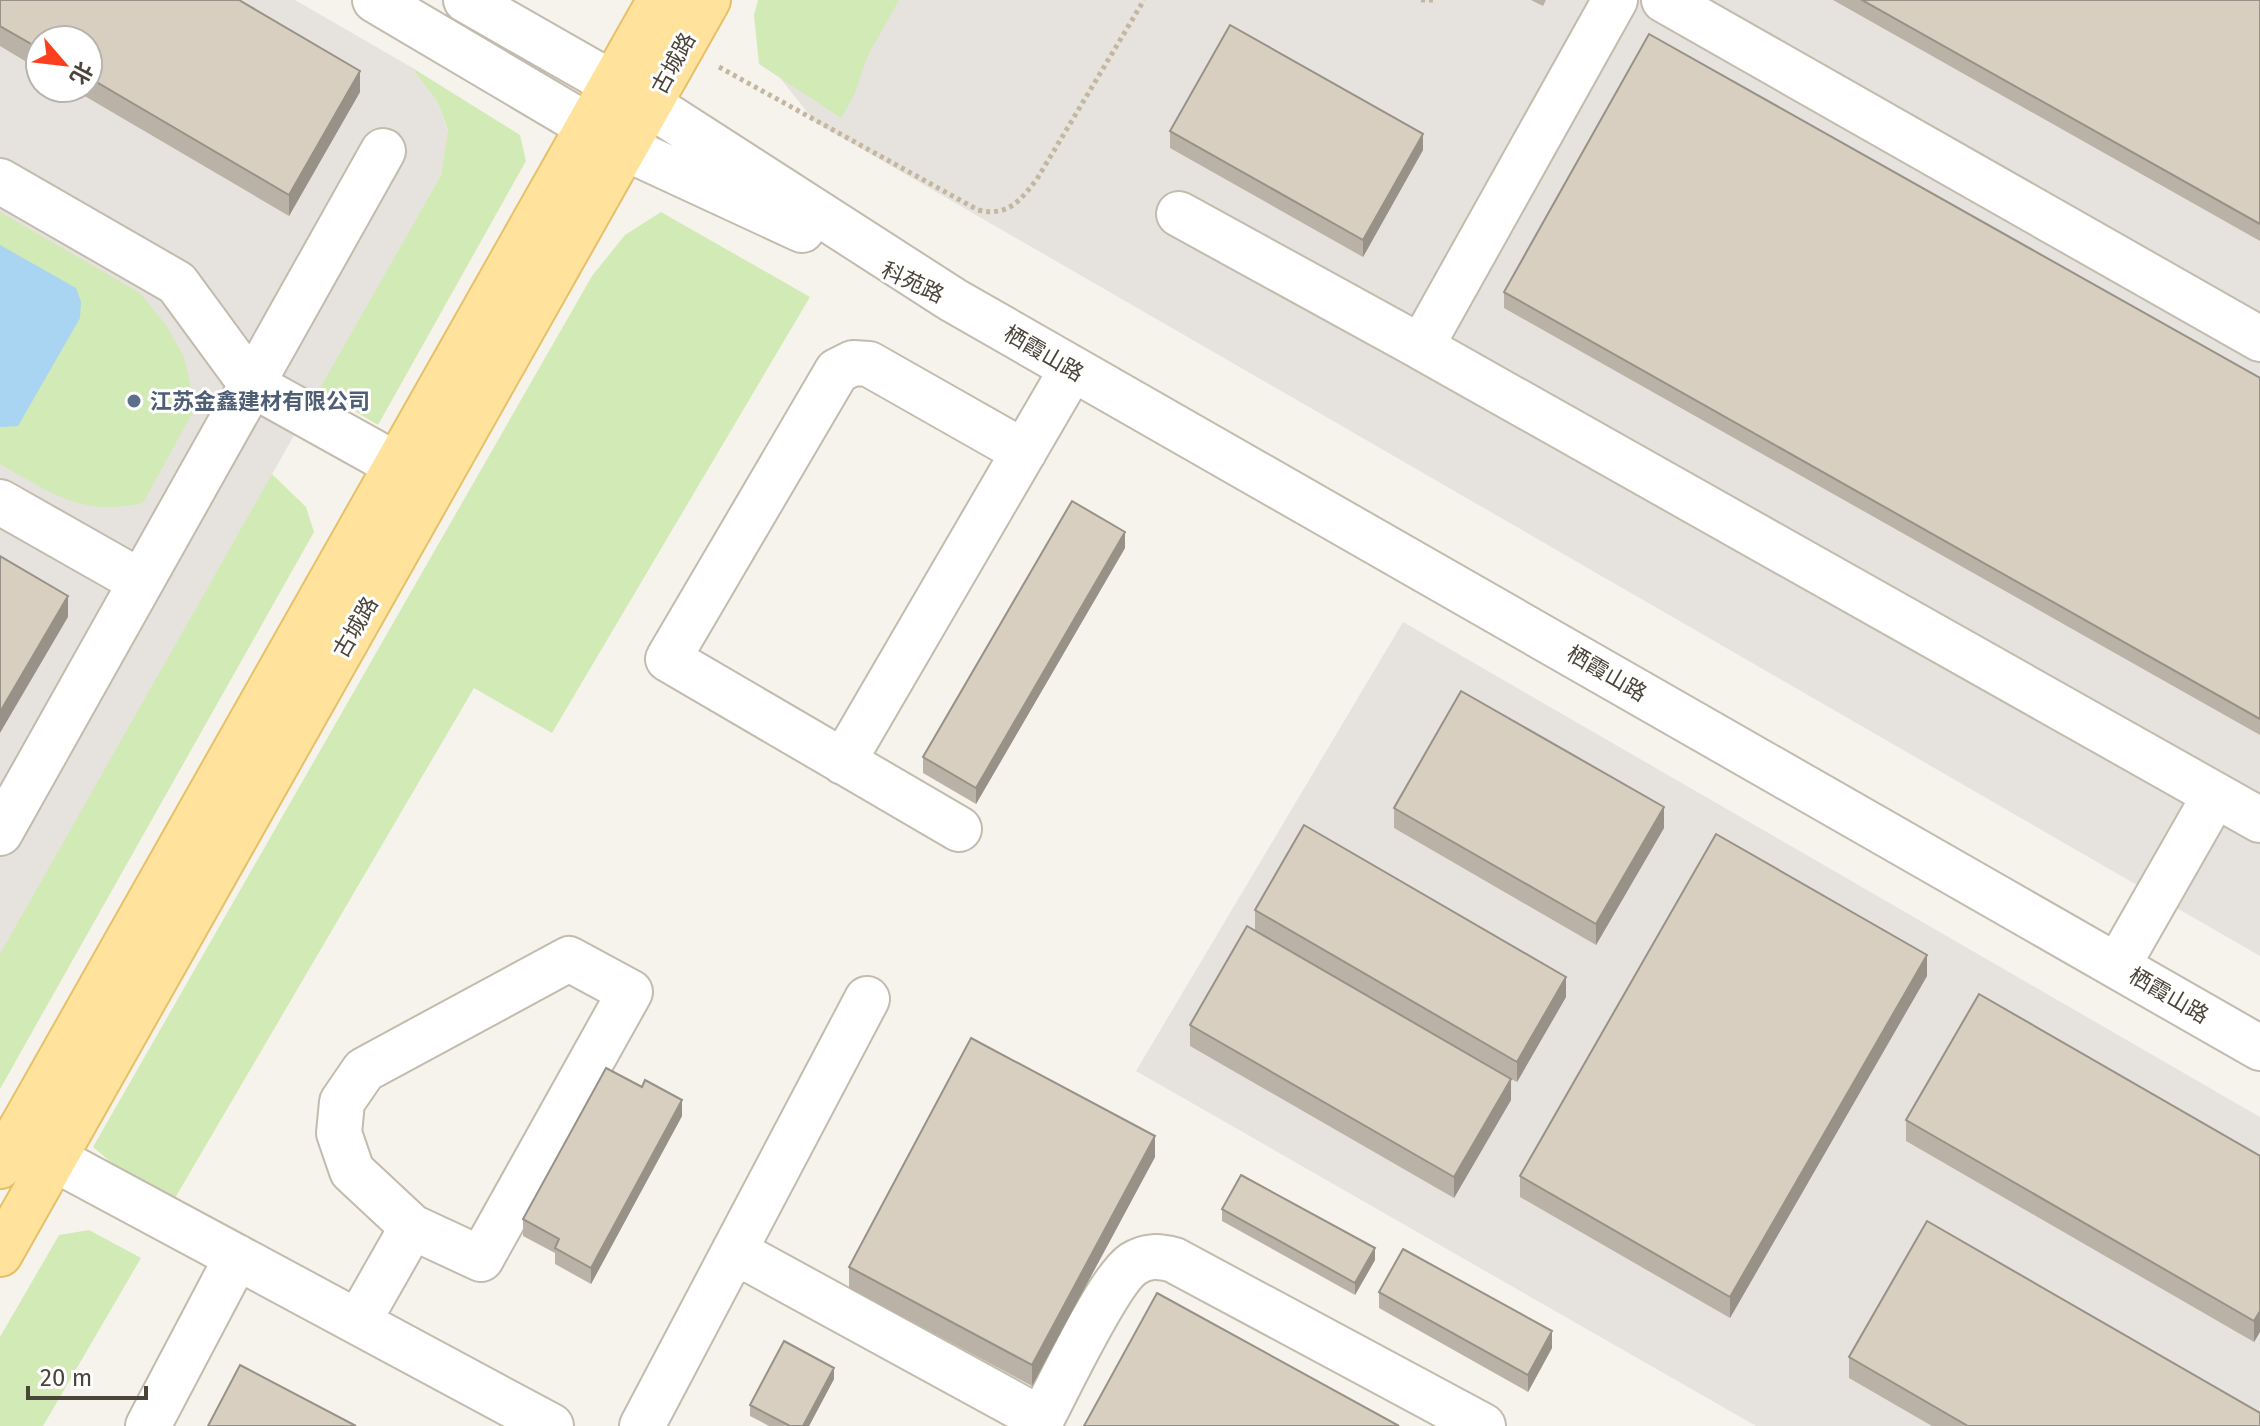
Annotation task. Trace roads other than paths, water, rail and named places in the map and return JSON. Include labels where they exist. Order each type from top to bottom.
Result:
[{"type":"main road","name":"古城路","points":[[8,1152],[660,0]]},
{"type":"main road","name":"古城路","points":[[0,1254],[708,0]]},
{"type":"street","name":"科苑路","points":[[375,0],[625,148],[953,300]]},
{"type":"street","name":"科苑路","points":[[466,0],[650,105],[953,300]]},
{"type":"street","points":[[1421,347],[1615,0]]},
{"type":"street","points":[[1664,0],[2260,339]]},
{"type":"street","points":[[0,833],[383,151]]},
{"type":"street","points":[[0,181],[177,283],[251,384],[435,486]]},
{"type":"street","points":[[1179,214],[2260,820]]},
{"type":"street","name":"栖霞山路","points":[[953,300],[2260,1048]]},
{"type":"street","points":[[959,829],[668,659],[837,371],[853,363],[869,364],[1024,452]]},
{"type":"street","points":[[843,762],[1072,369]]},
{"type":"street","points":[[0,502],[141,582]]},
{"type":"street","points":[[2118,965],[2215,795]]},
{"type":"street","points":[[569,959],[630,992],[481,1259],[412,1227],[352,1171],[339,1133],[342,1102],[364,1070],[569,959]]},
{"type":"street","points":[[642,1426],[867,999]]},
{"type":"street","points":[[8,1152],[54,1159],[551,1426]]},
{"type":"street","points":[[358,1322],[412,1227]]},
{"type":"street","points":[[734,1251],[1040,1422],[1111,1289],[1132,1265],[1155,1255],[1174,1260],[1483,1426]]},
{"type":"street","points":[[148,1426],[237,1257]]},
{"type":"water","points":[[0,245],[76,288],[81,302],[80,318],[18,426],[0,427]]},
{"type":"place","name":"江苏金鑫建材有限公司","points":[[134,401]]}]
